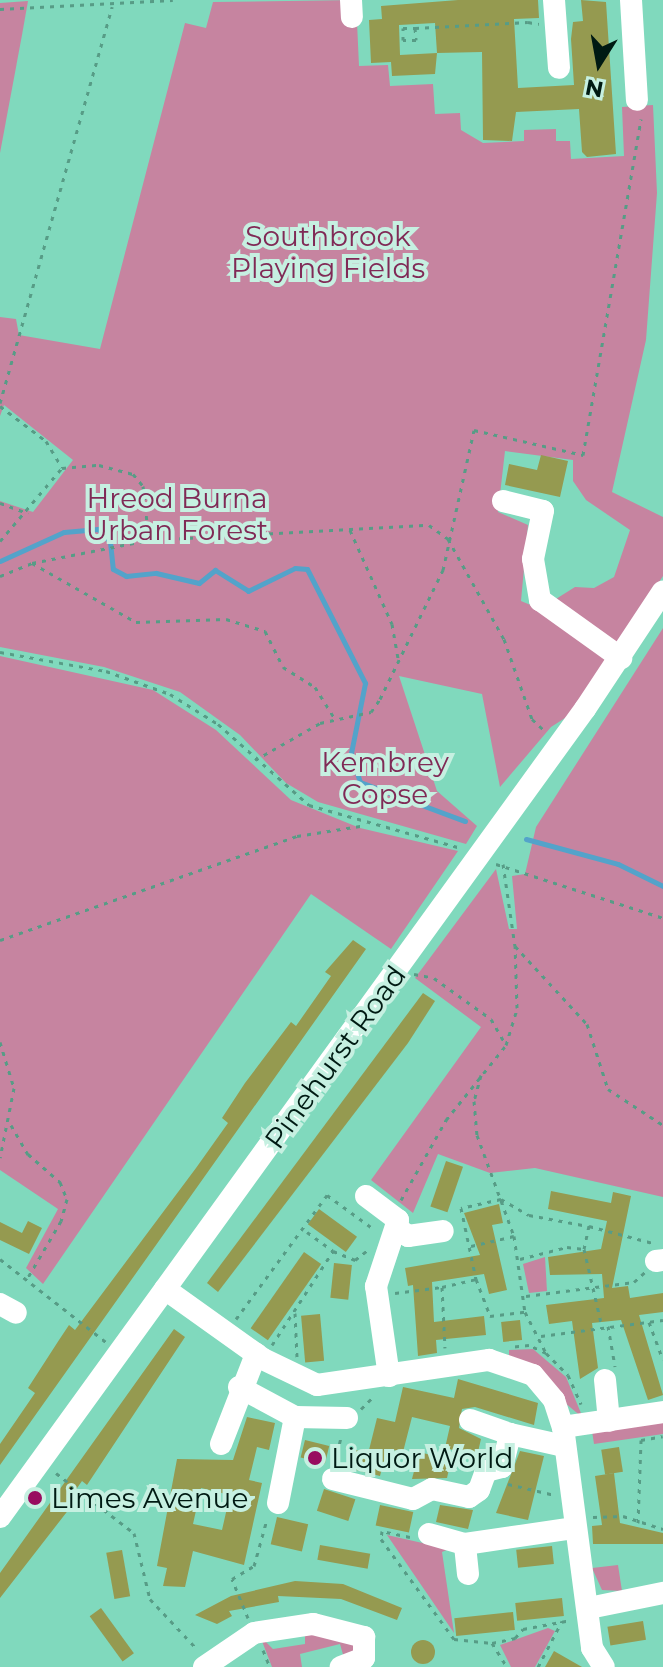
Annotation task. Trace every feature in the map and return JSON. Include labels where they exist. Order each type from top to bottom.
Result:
[{"type":"street","points":[[554,0],[559,22],[554,57]]},
{"type":"street","points":[[631,0],[637,100]]},
{"type":"street","points":[[503,501],[543,511],[533,559],[540,600],[621,658]]},
{"type":"street","name":"Pinehurst Road","points":[[0,1517],[398,971],[621,658],[663,591]]},
{"type":"street","points":[[366,1196],[408,1236],[443,1231]]},
{"type":"street","points":[[380,1377],[377,1273],[397,1223]]},
{"type":"street","points":[[165,1289],[292,1378],[317,1385],[479,1362],[507,1362],[533,1375],[554,1400],[564,1437],[594,1659],[604,1667]]},
{"type":"street","points":[[221,1444],[239,1387],[259,1357]]},
{"type":"street","points":[[598,1422],[605,1380]]},
{"type":"street","points":[[239,1387],[295,1417],[347,1418]]},
{"type":"street","points":[[470,1420],[510,1434],[564,1437],[598,1422],[663,1412]]},
{"type":"street","points":[[278,1503],[295,1417]]},
{"type":"street","points":[[333,1479],[413,1499],[432,1489],[475,1496],[483,1476],[502,1467],[510,1434]]},
{"type":"street","points":[[429,1534],[465,1544],[573,1515]]},
{"type":"street","points":[[465,1544],[468,1574]]},
{"type":"street","points":[[590,1613],[663,1593]]},
{"type":"street","points":[[206,1664],[254,1633],[313,1624],[355,1631],[366,1640],[366,1653],[360,1662],[341,1667]]},
{"type":"path","points":[[0,9],[112,7],[173,0]]},
{"type":"path","points":[[62,468],[46,441],[0,405],[112,7]]},
{"type":"path","points":[[415,28],[559,22]]},
{"type":"path","points":[[255,760],[335,719],[371,712],[434,595],[474,430],[583,455],[642,136],[637,100]]},
{"type":"path","points":[[0,541],[28,513],[62,468],[99,465],[133,474],[143,486],[149,540]]},
{"type":"path","points":[[0,503],[28,513]]},
{"type":"path","points":[[0,576],[32,563],[104,546],[149,540],[350,530],[411,522],[448,539],[504,639],[532,719],[559,745]]},
{"type":"path","points":[[350,530],[392,624],[398,659]]},
{"type":"path","points":[[32,563],[136,622],[226,619],[265,631],[283,667],[315,687],[335,719]]},
{"type":"path","points":[[0,652],[106,671],[170,694],[218,724],[299,800],[364,825],[503,864],[663,918]]},
{"type":"path","points":[[0,940],[297,836],[364,825]]},
{"type":"path","points":[[397,1223],[399,1204],[446,1120],[506,1045],[517,1008],[515,946],[503,864]]},
{"type":"path","points":[[515,946],[587,1024],[608,1089],[663,1125]]},
{"type":"path","points":[[398,971],[434,978],[491,1019],[506,1045]]},
{"type":"path","points":[[0,1042],[14,1088],[11,1125],[0,1158]]},
{"type":"path","points":[[481,1075],[474,1101],[477,1135],[514,1236],[526,1296],[525,1312],[541,1336],[546,1353]]},
{"type":"path","points":[[11,1125],[28,1154],[60,1182],[67,1199],[61,1221],[27,1279]]},
{"type":"path","points":[[226,1332],[327,1195],[375,1230],[377,1242],[355,1260],[333,1251],[307,1232]]},
{"type":"path","points":[[525,1312],[490,1316],[476,1279],[461,1208],[501,1199],[529,1215],[589,1226],[656,1244],[660,1260],[634,1282],[526,1296]]},
{"type":"path","points":[[589,1226],[584,1249],[602,1327]]},
{"type":"path","points":[[471,1246],[514,1236]]},
{"type":"path","points":[[519,1260],[567,1247],[584,1249]]},
{"type":"path","points":[[259,1357],[295,1313],[333,1251]]},
{"type":"path","points":[[0,1259],[27,1279],[37,1294],[119,1351]]},
{"type":"path","points":[[377,1295],[442,1287],[476,1279]]},
{"type":"path","points":[[442,1287],[447,1368]]},
{"type":"path","points":[[292,1378],[295,1313]]},
{"type":"path","points":[[541,1336],[663,1320]]},
{"type":"path","points":[[649,1322],[663,1360]]},
{"type":"path","points":[[605,1380],[617,1378],[608,1326]]},
{"type":"path","points":[[479,1362],[487,1351],[529,1345],[546,1353],[568,1375],[598,1422]]},
{"type":"path","points":[[333,1479],[347,1418],[375,1400],[380,1377]]},
{"type":"path","points":[[638,1523],[641,1440],[663,1436]]},
{"type":"path","points":[[39,1462],[129,1527],[150,1599],[206,1664]]},
{"type":"path","points":[[483,1476],[573,1515],[623,1516],[663,1529]]},
{"type":"path","points":[[254,1633],[232,1579],[254,1566],[269,1511],[278,1503]]},
{"type":"path","points":[[429,1534],[422,1540],[382,1531],[381,1539],[445,1633],[492,1643],[590,1613]]},
{"type":"path","points":[[538,1667],[562,1621]]},
{"type":"path","points":[[492,1643],[507,1667]]},
{"type":"green space","points":[[356,0],[359,66],[388,65],[390,86],[433,84],[435,114],[460,113],[461,130],[483,143],[524,141],[524,130],[556,129],[556,141],[570,141],[571,159],[624,156],[622,107],[653,105],[657,193],[646,340],[612,492],[663,517],[663,576],[576,711],[551,727],[500,787],[482,694],[399,676],[437,791],[477,826],[466,844],[318,802],[286,783],[240,735],[180,692],[104,667],[0,647],[0,501],[33,512],[73,460],[4,405],[0,416],[0,317],[16,319],[19,335],[100,349],[185,23],[206,28],[213,2]],"holes":[[[505,451],[573,460],[573,481],[586,500],[630,530],[614,577],[594,588],[575,587],[540,609],[521,601],[528,525],[498,512]]]},
{"type":"green space","points":[[28,1],[22,35],[0,153],[0,3]]},
{"type":"green space","points":[[663,628],[663,1197],[535,1168],[490,1173],[438,1154],[413,1213],[371,1180],[481,1027],[415,978],[496,869],[509,929],[517,929],[512,876],[525,874],[536,827]]},
{"type":"green space","points":[[0,656],[153,690],[216,730],[291,800],[360,828],[458,851],[391,949],[311,894],[43,1284],[26,1268],[58,1209],[0,1170]]},
{"type":"green space","points":[[545,1257],[547,1291],[529,1293],[523,1264]]},
{"type":"green space","points":[[533,1349],[566,1377],[583,1418],[509,1356],[509,1350]]},
{"type":"green space","points":[[663,1419],[663,1434],[594,1444],[592,1431]]},
{"type":"green space","points":[[387,1535],[449,1549],[442,1552],[454,1633]]},
{"type":"green space","points":[[618,1565],[622,1591],[602,1590],[592,1568]]},
{"type":"green space","points":[[548,1628],[555,1631],[535,1667],[511,1667],[500,1645]]},
{"type":"green space","points":[[305,1632],[361,1647],[344,1658],[340,1644],[300,1654],[302,1667],[272,1667],[260,1636],[273,1649],[305,1644]]},
{"type":"building","points":[[458,0],[538,0],[539,18],[514,19],[518,88],[574,85],[571,39],[573,22],[583,21],[581,0],[606,2],[616,154],[587,157],[582,152],[579,109],[516,112],[512,141],[483,140],[482,52],[437,53],[435,74],[392,76],[391,62],[371,63],[369,20],[382,19],[381,6]],"holes":[[[435,23],[437,53],[400,55],[399,25]]]},
{"type":"building","points":[[541,455],[568,461],[560,497],[505,485],[509,464],[537,470]]},
{"type":"building","points":[[353,940],[366,949],[0,1465],[0,1444],[35,1393],[28,1388],[69,1325],[75,1330],[196,1168],[228,1123],[222,1118],[245,1083],[291,1022],[296,1026],[331,976],[325,972]]},
{"type":"building","points":[[423,993],[435,1001],[408,1043],[218,1292],[207,1283]]},
{"type":"building","points":[[446,1161],[463,1167],[447,1212],[430,1206]]},
{"type":"building","points":[[551,1191],[611,1203],[613,1192],[631,1196],[612,1288],[628,1286],[630,1298],[663,1293],[663,1312],[639,1315],[663,1395],[648,1400],[621,1320],[592,1323],[598,1368],[580,1379],[572,1321],[549,1324],[546,1305],[604,1298],[602,1274],[550,1275],[548,1257],[601,1249],[607,1221],[548,1209]]},
{"type":"building","points":[[499,1204],[503,1223],[492,1225],[507,1290],[489,1294],[484,1274],[432,1282],[434,1322],[484,1316],[486,1335],[436,1340],[437,1353],[418,1356],[413,1285],[408,1286],[405,1268],[480,1255],[464,1213]]},
{"type":"building","points":[[319,1209],[357,1237],[346,1252],[308,1224]]},
{"type":"building","points":[[28,1221],[42,1228],[29,1254],[0,1240],[0,1222],[22,1233]]},
{"type":"building","points":[[304,1252],[321,1264],[268,1340],[251,1328]]},
{"type":"building","points":[[334,1263],[352,1265],[348,1300],[330,1298]]},
{"type":"building","points":[[320,1314],[324,1361],[305,1362],[301,1316]]},
{"type":"building","points":[[520,1320],[522,1340],[503,1342],[501,1322]]},
{"type":"building","points":[[174,1329],[185,1337],[87,1485],[82,1481],[68,1501],[73,1504],[0,1598],[0,1573]]},
{"type":"building","points":[[458,1379],[538,1403],[534,1425],[475,1407],[462,1409],[459,1428],[481,1439],[477,1456],[445,1448],[450,1426],[412,1417],[403,1452],[387,1449],[380,1476],[348,1468],[353,1449],[368,1454],[377,1418],[395,1422],[403,1387],[454,1398]]},
{"type":"building","points":[[247,1417],[275,1423],[269,1450],[257,1447],[249,1480],[262,1483],[244,1565],[193,1551],[185,1587],[163,1586],[167,1568],[157,1566],[177,1459],[233,1460]],"holes":[[[201,1488],[230,1495],[222,1530],[193,1524]]]},
{"type":"building","points":[[305,1440],[329,1446],[325,1464],[301,1457]]},
{"type":"building","points":[[619,1447],[623,1472],[605,1475],[601,1450]]},
{"type":"building","points":[[520,1451],[544,1456],[528,1520],[496,1513]]},
{"type":"building","points":[[419,1452],[451,1460],[447,1478],[412,1479]]},
{"type":"building","points":[[614,1473],[620,1523],[663,1533],[663,1544],[593,1544],[592,1526],[602,1525],[595,1476]]},
{"type":"building","points":[[324,1489],[355,1499],[348,1521],[317,1511]]},
{"type":"building","points":[[380,1505],[413,1512],[409,1533],[376,1526]]},
{"type":"building","points":[[440,1505],[473,1510],[468,1529],[436,1522]]},
{"type":"building","points":[[277,1517],[308,1524],[302,1551],[271,1544]]},
{"type":"building","points":[[320,1545],[370,1554],[368,1569],[317,1560]]},
{"type":"building","points":[[552,1546],[554,1564],[518,1568],[516,1550]]},
{"type":"building","points":[[122,1550],[130,1596],[114,1599],[106,1553]]},
{"type":"building","points":[[295,1581],[343,1584],[402,1608],[397,1620],[341,1599],[278,1596],[279,1602],[229,1611],[232,1616],[217,1624],[195,1615],[231,1596]]},
{"type":"building","points":[[562,1598],[564,1616],[517,1621],[515,1603]]},
{"type":"building","points":[[101,1608],[134,1653],[123,1662],[90,1616]]},
{"type":"building","points":[[513,1612],[515,1630],[456,1636],[454,1618]]},
{"type":"building","points":[[643,1621],[646,1640],[610,1645],[607,1627]]},
{"type":"building","points":[[423,1640],[431,1644],[435,1652],[431,1660],[423,1664],[415,1660],[411,1652],[415,1644]]},
{"type":"building","points":[[554,1651],[582,1667],[545,1667]]},
{"type":"waterway","points":[[0,561],[64,532],[98,529],[110,542],[113,569],[126,576],[156,573],[199,583],[215,570],[248,591],[295,568],[307,569],[365,683],[351,753],[360,782],[465,821]]},
{"type":"waterway","points":[[526,839],[618,864],[663,886]]},
{"type":"place","name":"Liquor World","points":[[315,1458]]},
{"type":"place","name":"Limes Avenue","points":[[35,1498]]},
{"type":"park label","name":"Southbrook Playing Fields","points":[[328,252]]},
{"type":"park label","name":"Hreod Burna Urban Forest","points":[[177,514]]},
{"type":"park label","name":"Kembrey Copse","points":[[385,778]]}]
